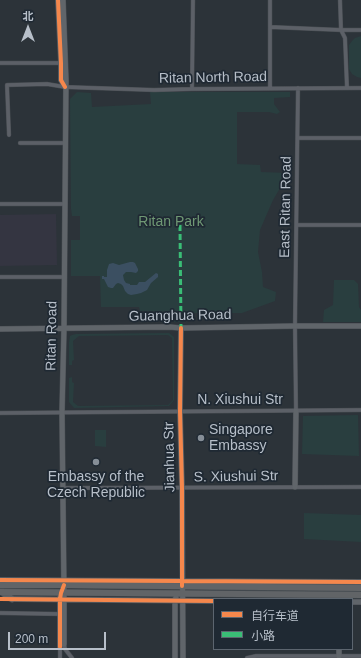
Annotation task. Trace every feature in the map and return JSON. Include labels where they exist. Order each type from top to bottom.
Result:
[{"type":"highway","points":[[0,585],[64,582],[182,583],[361,588]]},
{"type":"highway","points":[[2,592],[62,596],[361,595]]},
{"type":"highway","points":[[2,592],[12,599]]},
{"type":"street","points":[[58,0],[61,80],[66,87]]},
{"type":"street","points":[[63,0],[66,87]]},
{"type":"street","points":[[192,89],[193,0]]},
{"type":"street","points":[[270,0],[270,88]]},
{"type":"street","points":[[340,0],[342,30],[345,38],[346,88]]},
{"type":"street","points":[[270,27],[361,30]]},
{"type":"street","points":[[0,63],[61,63]]},
{"type":"street","name":"Ritan North Road","points":[[9,135],[7,85],[47,84],[66,87],[154,90],[361,88]]},
{"type":"street","name":"Ritan Road","points":[[64,582],[62,412],[66,87]]},
{"type":"street","name":"East Ritan Road","points":[[296,411],[295,326],[298,88]]},
{"type":"street","points":[[298,138],[361,138]]},
{"type":"street","points":[[20,143],[65,142]]},
{"type":"street","points":[[0,204],[65,204]]},
{"type":"street","points":[[297,226],[361,225]]},
{"type":"street","points":[[0,277],[64,277]]},
{"type":"street","name":"Guanghua Road","points":[[0,329],[361,326]]},
{"type":"street","name":"Jianhua Str","points":[[181,328],[180,411],[182,583]]},
{"type":"street","name":"N. Xiushui Str","points":[[0,413],[361,410]]},
{"type":"street","points":[[295,487],[296,411]]},
{"type":"street","name":"S. Xiushui Str","points":[[63,488],[361,487]]},
{"type":"street","points":[[0,580],[64,582],[60,614],[62,645],[72,658]]},
{"type":"street","points":[[314,587],[333,582]]},
{"type":"street","points":[[183,658],[182,583],[361,582]]},
{"type":"street","points":[[60,658],[62,645],[62,596]]},
{"type":"street","points":[[12,599],[62,596],[175,600],[181,596],[213,601]]},
{"type":"street","points":[[175,600],[175,658]]},
{"type":"street","points":[[0,613],[60,614]]},
{"type":"street","points":[[339,650],[339,656]]},
{"type":"street","points":[[247,658],[256,656],[361,656]]},
{"type":"shaded area","points":[[56,214],[57,265],[0,266],[0,215]]},
{"type":"shaded area","points":[[130,262],[135,263],[138,271],[136,273],[126,272],[123,275],[126,283],[130,285],[137,285],[139,282],[145,282],[156,273],[158,274],[158,277],[151,283],[147,290],[137,294],[128,294],[123,286],[118,283],[113,288],[108,287],[104,279],[102,279],[102,276],[107,277],[109,264],[113,263],[119,265]]},
{"type":"green space","points":[[361,36],[361,78],[352,74],[349,69],[349,45],[355,38]]},
{"type":"green space","name":"Ritan Park","points":[[77,92],[91,93],[92,107],[151,104],[150,92],[290,92],[290,97],[274,98],[274,104],[280,112],[277,114],[269,112],[237,112],[237,164],[260,165],[261,172],[289,173],[273,200],[260,230],[258,252],[263,287],[276,292],[275,301],[242,313],[186,313],[185,322],[174,322],[174,312],[140,311],[139,307],[101,307],[100,276],[71,276],[71,240],[80,240],[80,216],[72,216],[71,209],[70,99]]},
{"type":"green space","points":[[334,280],[354,280],[358,284],[361,322],[323,322],[324,310],[333,305]]},
{"type":"green space","points":[[169,333],[174,337],[174,400],[169,406],[74,408],[69,402],[69,378],[72,377],[72,382],[74,383],[73,402],[78,406],[168,405],[173,400],[172,338],[168,335],[79,336],[73,341],[74,360],[72,361],[72,365],[69,365],[69,342],[70,336],[76,334]]},
{"type":"green space","points":[[358,415],[359,456],[302,454],[303,416]]},
{"type":"green space","points":[[95,430],[106,430],[106,447],[95,446]]},
{"type":"green space","points":[[304,513],[361,515],[361,542],[304,539]]},
{"type":"marked path","points":[[180,225],[181,328]]},
{"type":"cycle path","points":[[58,0],[61,80],[65,87]]},
{"type":"cycle path","points":[[181,328],[180,411],[182,586]]},
{"type":"cycle path","points":[[0,580],[361,582]]},
{"type":"cycle path","points":[[60,647],[60,599],[64,585]]},
{"type":"cycle path","points":[[0,599],[213,601]]},
{"type":"place","name":"Singapore Embassy","points":[[201,438]]},
{"type":"place","name":"Embassy of the Czech Republic","points":[[96,462]]}]
